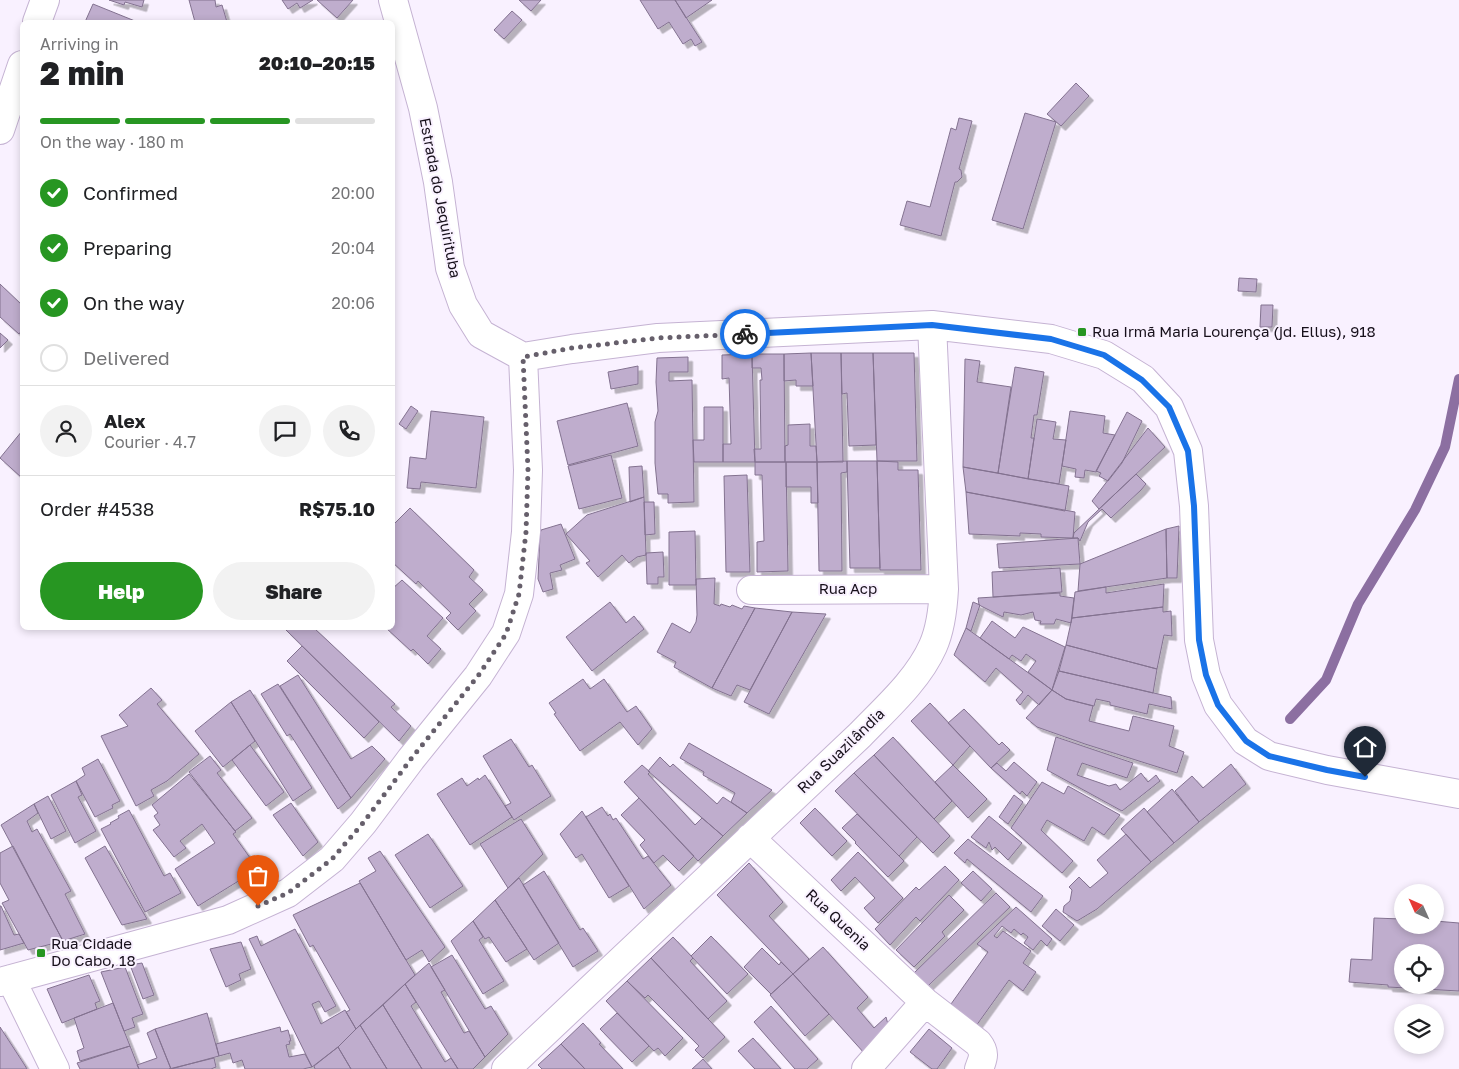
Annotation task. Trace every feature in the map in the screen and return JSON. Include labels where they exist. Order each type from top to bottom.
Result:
[{"type":"street","points":[[39,20],[45,0]]},
{"type":"street","name":"Estrada do Jequirituba","points":[[393,0],[423,108],[438,182],[450,268],[463,305],[481,334],[523,357]]},
{"type":"street","points":[[0,130],[20,71]]},
{"type":"street","points":[[55,1069],[5,981],[228,920],[288,893],[332,859],[363,823],[411,759],[478,676],[506,634],[519,594],[526,532],[528,470],[523,357],[572,348],[658,338],[932,325],[1051,339],[1104,355],[1142,380],[1169,407],[1188,451],[1194,506],[1199,640],[1206,675],[1218,705],[1246,741],[1269,756],[1327,770],[1459,794]]},
{"type":"street","name":"Rua Suazilândia","points":[[506,1069],[860,735],[914,677],[933,646],[942,619],[944,589],[932,325]]},
{"type":"street","name":"Rua Acp","points":[[751,590],[944,589]]},
{"type":"street","name":"Rua Quenia","points":[[750,838],[925,1002],[978,1043],[983,1049],[981,1062]]},
{"type":"street","points":[[866,1069],[925,1002]]},
{"type":"building","points":[[109,0],[144,0],[142,7],[125,2],[124,5]]},
{"type":"building","points":[[189,0],[215,0],[216,7],[222,5],[226,20],[194,20]]},
{"type":"building","points":[[282,0],[313,0],[300,8],[297,3],[288,9]]},
{"type":"building","points":[[317,0],[353,0],[337,18]]},
{"type":"building","points":[[519,0],[541,0],[531,11]]},
{"type":"building","points":[[640,0],[675,0],[702,42],[695,46],[691,39],[683,44],[669,22],[658,29]]},
{"type":"building","points":[[675,0],[712,0],[686,18]]},
{"type":"building","points":[[93,4],[133,20],[86,20]]},
{"type":"building","points":[[512,11],[522,20],[504,39],[494,30]]},
{"type":"building","points":[[1076,83],[1089,96],[1061,126],[1047,114]]},
{"type":"building","points":[[1025,113],[1056,122],[1023,229],[992,220]]},
{"type":"building","points":[[959,118],[972,121],[959,169],[961,170],[962,177],[955,182],[941,236],[900,225],[907,201],[930,207],[951,128],[956,130]]},
{"type":"building","points":[[1239,278],[1257,279],[1256,292],[1238,291]]},
{"type":"building","points":[[0,284],[20,303],[19,334],[0,317]]},
{"type":"building","points":[[1261,305],[1273,305],[1272,327],[1260,327]]},
{"type":"building","points":[[0,333],[8,340],[0,348]]},
{"type":"building","points":[[811,353],[841,353],[843,462],[817,462]]},
{"type":"building","points":[[811,353],[813,386],[796,386],[796,380],[784,381],[784,354]]},
{"type":"building","points":[[841,353],[873,353],[876,445],[849,446],[847,393],[842,394]]},
{"type":"building","points":[[873,353],[914,353],[917,461],[877,461]]},
{"type":"building","points":[[752,354],[784,354],[785,462],[755,462],[754,449],[761,449],[760,380],[762,380],[761,368],[752,368]]},
{"type":"building","points":[[752,354],[755,462],[723,462],[723,444],[731,444],[729,378],[722,379],[722,355]]},
{"type":"building","points":[[688,357],[688,372],[669,372],[669,381],[692,380],[694,502],[668,503],[668,494],[658,494],[655,463],[655,422],[658,411],[657,358]]},
{"type":"building","points":[[965,359],[980,361],[977,382],[1011,387],[998,473],[963,467]]},
{"type":"building","points":[[638,366],[638,384],[611,389],[608,372]]},
{"type":"building","points":[[1015,367],[1044,372],[1037,415],[1034,415],[1031,438],[1034,438],[1028,479],[998,473]]},
{"type":"building","points":[[627,403],[638,446],[568,465],[557,421]]},
{"type":"building","points":[[411,406],[418,411],[406,429],[399,424]]},
{"type":"building","points":[[704,407],[723,407],[723,462],[694,462],[693,440],[704,440]]},
{"type":"building","points":[[431,411],[484,417],[476,488],[421,482],[420,489],[407,488],[410,457],[426,459]]},
{"type":"building","points":[[1070,411],[1105,416],[1103,433],[1115,435],[1096,472],[1085,470],[1084,478],[1075,477],[1076,469],[1062,466]]},
{"type":"building","points":[[1127,412],[1142,421],[1122,463],[1108,481],[1099,476],[1101,473],[1096,471]]},
{"type":"building","points":[[1037,419],[1056,422],[1053,439],[1066,440],[1059,484],[1028,479]]},
{"type":"building","points":[[810,424],[810,446],[816,446],[817,462],[785,462],[785,446],[788,445],[788,425]]},
{"type":"building","points":[[1148,428],[1165,447],[1099,509],[1092,501]]},
{"type":"building","points":[[20,433],[20,476],[0,458]]},
{"type":"building","points":[[611,455],[622,498],[579,509],[568,466]]},
{"type":"building","points":[[847,461],[877,461],[880,568],[850,568]]},
{"type":"building","points":[[847,461],[847,472],[841,473],[842,571],[819,571],[817,462]]},
{"type":"building","points":[[877,461],[898,462],[898,470],[918,470],[921,570],[880,570]]},
{"type":"building","points":[[755,462],[786,462],[788,571],[757,572],[757,542],[764,541],[762,475],[755,475]]},
{"type":"building","points":[[786,462],[817,462],[818,503],[811,503],[811,487],[786,487]]},
{"type":"building","points":[[642,466],[644,497],[630,502],[629,467]]},
{"type":"building","points":[[963,467],[1069,486],[1065,511],[966,492]]},
{"type":"building","points":[[1136,474],[1146,484],[1141,490],[1111,518],[1102,509],[1088,522],[1080,541],[1078,538],[1073,538],[1074,533]]},
{"type":"building","points":[[747,475],[750,572],[726,572],[724,476]]},
{"type":"building","points":[[966,492],[1075,512],[1073,538],[1041,537],[1041,534],[1020,533],[1020,536],[969,534]]},
{"type":"building","points":[[644,497],[646,555],[637,557],[629,563],[622,555],[598,577],[586,563],[590,561],[566,534],[587,515]]},
{"type":"building","points":[[644,502],[654,502],[655,534],[645,535]]},
{"type":"building","points":[[410,508],[474,570],[469,577],[483,590],[469,604],[476,611],[458,630],[446,618],[451,613],[418,581],[416,584],[395,565],[395,523]]},
{"type":"building","points":[[561,524],[575,559],[560,565],[562,570],[550,573],[553,589],[543,592],[538,579],[541,530]]},
{"type":"building","points":[[1179,526],[1177,578],[1167,578],[1166,529]]},
{"type":"building","points":[[1166,529],[1167,578],[1078,591],[1080,564]]},
{"type":"building","points":[[695,531],[696,585],[669,585],[669,532]]},
{"type":"building","points":[[1078,538],[1080,564],[999,568],[997,544]]},
{"type":"building","points":[[663,552],[664,577],[658,577],[658,584],[647,584],[646,553]]},
{"type":"building","points":[[1060,568],[1062,592],[993,597],[992,572]]},
{"type":"building","points":[[715,578],[714,604],[730,607],[732,605],[742,609],[744,606],[755,608],[712,688],[674,667],[676,662],[657,652],[672,623],[690,633],[696,622],[696,579]]},
{"type":"building","points":[[402,580],[443,618],[427,636],[441,649],[428,664],[413,649],[411,651],[388,630],[395,630],[395,586]]},
{"type":"building","points":[[1164,584],[1163,607],[1072,618],[1075,592],[1106,587],[1106,593]]},
{"type":"building","points":[[1060,593],[1060,596],[1074,598],[1071,623],[1056,619],[1054,624],[1040,624],[1041,621],[1035,620],[1033,612],[1021,615],[1004,612],[1003,617],[979,605],[978,598]]},
{"type":"building","points":[[610,602],[626,623],[634,616],[644,629],[592,671],[566,637]]},
{"type":"building","points":[[973,602],[980,605],[971,631],[966,628]]},
{"type":"building","points":[[1163,607],[1163,612],[1171,611],[1172,636],[1164,635],[1157,669],[1066,645],[1072,618]]},
{"type":"building","points":[[755,608],[792,612],[750,690],[737,685],[731,696],[712,688]]},
{"type":"building","points":[[792,612],[826,614],[769,714],[744,702]]},
{"type":"building","points":[[992,621],[1015,638],[1023,627],[1065,647],[1052,690],[1028,672],[1036,661],[1026,654],[1021,661],[1012,655],[1009,659],[980,638]]},
{"type":"building","points":[[966,628],[1052,690],[1039,705],[1028,695],[1020,705],[1016,700],[1023,692],[996,668],[985,682],[954,655]]},
{"type":"building","points":[[286,630],[316,630],[395,704],[391,707],[411,726],[399,741]]},
{"type":"building","points":[[1066,645],[1157,669],[1153,693],[1059,671]]},
{"type":"building","points":[[302,646],[379,722],[364,738],[287,661]]},
{"type":"building","points":[[1059,671],[1171,697],[1172,709],[1149,704],[1147,714],[1110,705],[1110,702],[1096,699],[1094,706],[1066,699],[1052,690]]},
{"type":"building","points":[[298,675],[351,759],[372,746],[385,759],[351,798],[280,686]]},
{"type":"building","points":[[583,679],[590,689],[604,679],[627,712],[636,706],[652,729],[638,745],[620,722],[580,751],[554,714],[556,713],[549,703]]},
{"type":"building","points":[[278,684],[351,798],[338,809],[290,734],[287,736],[261,694]]},
{"type":"building","points":[[151,688],[162,700],[157,704],[199,754],[167,781],[151,790],[154,796],[136,806],[101,736],[128,726],[119,715]]},
{"type":"building","points":[[250,690],[312,788],[293,801],[231,702]]},
{"type":"building","points":[[1052,690],[1066,699],[1093,706],[1089,721],[1129,731],[1133,716],[1174,726],[1169,746],[1184,752],[1177,773],[1037,727],[1026,718]]},
{"type":"building","points":[[231,702],[255,741],[223,767],[195,731]]},
{"type":"building","points":[[930,703],[970,746],[953,765],[911,721]]},
{"type":"building","points":[[964,709],[999,745],[1002,742],[1010,750],[991,768],[948,723]]},
{"type":"building","points":[[893,737],[952,801],[934,819],[874,755]]},
{"type":"building","points":[[1056,737],[1133,763],[1127,778],[1082,763],[1077,775],[1109,786],[1116,784],[1120,790],[1141,773],[1148,782],[1156,775],[1160,781],[1122,811],[1047,770]]},
{"type":"building","points":[[511,739],[529,767],[532,765],[551,796],[514,820],[505,806],[511,803],[483,756]]},
{"type":"building","points":[[689,743],[772,790],[747,813],[731,802],[735,793],[703,775],[704,772],[680,758]]},
{"type":"building","points":[[250,745],[284,792],[266,806],[232,760]]},
{"type":"building","points":[[874,755],[950,836],[933,853],[854,773]]},
{"type":"building","points":[[210,756],[221,770],[217,773],[252,818],[235,831],[189,772]]},
{"type":"building","points":[[660,757],[670,767],[673,764],[717,804],[723,797],[747,813],[723,836],[648,771]]},
{"type":"building","points":[[98,759],[120,801],[112,805],[113,808],[95,817],[76,781],[85,775],[82,768]]},
{"type":"building","points":[[1014,762],[1037,782],[1027,796],[1022,791],[1020,794],[991,768],[997,763],[1006,771]]},
{"type":"building","points":[[1231,764],[1246,784],[1199,822],[1175,791],[1192,776],[1203,788]]},
{"type":"building","points":[[642,765],[695,825],[702,818],[723,836],[698,861],[624,782]]},
{"type":"building","points":[[953,765],[987,799],[968,818],[935,782]]},
{"type":"building","points":[[854,773],[917,837],[899,856],[835,791]]},
{"type":"building","points":[[189,774],[236,832],[233,834],[258,869],[198,906],[175,869],[215,843],[202,824],[180,841],[186,848],[174,857],[153,830],[160,825],[154,816],[158,813],[152,805]]},
{"type":"building","points":[[485,775],[512,817],[470,845],[437,794],[462,778],[467,786]]},
{"type":"building","points":[[76,781],[82,795],[78,797],[96,831],[75,843],[51,795]]},
{"type":"building","points":[[1042,782],[1064,794],[1068,786],[1120,815],[1104,835],[1092,827],[1084,841],[1047,820],[1041,830],[1073,861],[1062,873],[1011,828]]},
{"type":"building","points":[[1172,789],[1199,822],[1174,843],[1147,812]]},
{"type":"building","points":[[1014,795],[1023,802],[1008,824],[999,817]]},
{"type":"building","points":[[48,796],[66,831],[51,839],[34,804]]},
{"type":"building","points":[[639,798],[694,856],[679,871],[663,855],[654,863],[640,845],[645,840],[621,815]]},
{"type":"building","points":[[291,803],[318,842],[303,856],[273,815]]},
{"type":"building","points":[[34,804],[38,813],[27,821],[32,832],[37,829],[71,891],[65,894],[85,934],[63,941],[1,825]]},
{"type":"building","points":[[602,807],[608,816],[610,814],[613,820],[616,818],[643,859],[648,856],[671,885],[644,909],[586,817]]},
{"type":"building","points":[[815,808],[847,841],[832,856],[800,823]]},
{"type":"building","points":[[1144,808],[1174,843],[1151,862],[1121,829]]},
{"type":"building","points":[[129,810],[164,876],[170,873],[181,893],[145,912],[101,829]]},
{"type":"building","points":[[582,811],[629,886],[609,898],[582,854],[576,858],[560,834]]},
{"type":"building","points":[[857,814],[904,861],[888,877],[842,828]]},
{"type":"building","points":[[989,816],[1022,843],[1008,860],[995,847],[992,850],[989,842],[986,848],[971,837]]},
{"type":"building","points":[[521,819],[543,854],[508,888],[480,844]]},
{"type":"building","points":[[428,834],[463,886],[430,908],[395,855]]},
{"type":"building","points":[[1126,834],[1151,862],[1097,909],[1077,921],[1063,912],[1064,906],[1070,901],[1072,890],[1069,887],[1079,877],[1090,888],[1108,873],[1097,860]]},
{"type":"building","points":[[968,839],[1043,896],[1031,912],[967,859],[965,863],[954,853]]},
{"type":"building","points":[[13,846],[63,941],[28,950],[2,903],[9,900],[0,883],[0,853]]},
{"type":"building","points":[[105,846],[147,919],[122,925],[85,858]]},
{"type":"building","points":[[380,851],[445,947],[429,962],[422,950],[406,960],[359,881],[376,871],[368,858]]},
{"type":"building","points":[[858,852],[903,898],[878,923],[864,908],[875,898],[855,877],[841,891],[831,880]]},
{"type":"building","points":[[749,863],[783,902],[769,916],[809,959],[793,974],[717,895]]},
{"type":"building","points":[[945,866],[959,880],[920,921],[916,917],[890,945],[875,929],[916,887],[919,890]]},
{"type":"building","points":[[544,871],[580,930],[583,928],[598,951],[573,967],[523,885]]},
{"type":"building","points":[[973,871],[992,889],[981,901],[961,883]]},
{"type":"building","points":[[519,878],[559,943],[534,960],[495,900]]},
{"type":"building","points":[[360,883],[415,975],[356,1029],[346,1012],[350,1010],[313,945],[310,947],[293,915]]},
{"type":"building","points":[[996,893],[1010,907],[928,986],[914,973]]},
{"type":"building","points":[[949,895],[964,910],[942,932],[945,936],[914,967],[896,950]]},
{"type":"building","points":[[495,900],[527,949],[506,962],[489,937],[485,939],[473,921]]},
{"type":"building","points":[[0,906],[14,935],[19,934],[24,943],[0,950]]},
{"type":"building","points":[[1016,907],[1052,939],[1047,946],[1041,940],[1033,950],[1024,943],[1028,937],[1023,933],[1021,935],[1014,929],[1011,933],[1002,926],[994,936],[997,938],[1003,931],[1031,951],[1023,963],[1036,972],[1023,991],[1009,980],[976,1026],[951,1004],[988,952],[977,944]]},
{"type":"building","points":[[1056,909],[1074,925],[1060,941],[1042,926]]},
{"type":"building","points":[[1374,918],[1394,919],[1394,934],[1444,934],[1444,922],[1459,923],[1459,991],[1444,990],[1444,944],[1394,944],[1394,987],[1388,987],[1388,985],[1349,982],[1351,959],[1372,960]]},
{"type":"building","points":[[473,921],[483,937],[479,940],[504,981],[483,994],[451,941]]},
{"type":"building","points":[[295,929],[336,1006],[325,1012],[319,1001],[312,1004],[321,1024],[345,1010],[356,1029],[338,1047],[312,1067],[249,939],[257,936],[261,946]]},
{"type":"building","points":[[711,936],[748,974],[727,994],[691,956]]},
{"type":"building","points":[[673,937],[693,958],[690,961],[727,1001],[708,1019],[651,958]]},
{"type":"building","points":[[241,942],[251,969],[239,974],[241,980],[226,987],[210,949]]},
{"type":"building","points":[[823,947],[868,997],[857,1008],[874,1028],[886,1017],[889,1028],[865,1054],[793,974]]},
{"type":"building","points":[[762,948],[779,965],[781,962],[793,974],[771,994],[744,967]]},
{"type":"building","points":[[452,955],[485,1009],[491,1006],[508,1034],[485,1057],[431,967]]},
{"type":"building","points":[[651,958],[725,1037],[703,1058],[695,1050],[699,1046],[648,995],[645,998],[627,981]]},
{"type":"building","points":[[142,963],[154,995],[143,999],[130,965]]},
{"type":"building","points":[[429,963],[445,990],[441,992],[464,1033],[469,1031],[485,1057],[473,1069],[458,1069],[405,984]]},
{"type":"building","points":[[125,967],[143,1014],[132,1018],[135,1027],[124,1031],[101,972]]},
{"type":"building","points":[[793,974],[829,1014],[805,1036],[770,995]]},
{"type":"building","points":[[89,975],[100,1001],[95,1003],[97,1009],[62,1023],[47,989]]},
{"type":"building","points":[[627,981],[683,1038],[665,1056],[658,1048],[654,1051],[606,1001]]},
{"type":"building","points":[[405,984],[416,1002],[411,1006],[445,1062],[451,1058],[458,1069],[422,1069],[383,1005]]},
{"type":"building","points":[[113,1003],[130,1046],[80,1061],[77,1051],[84,1048],[74,1018]]},
{"type":"building","points":[[383,1005],[422,1069],[387,1069],[360,1025]]},
{"type":"building","points":[[771,1006],[818,1059],[807,1069],[795,1069],[754,1022]]},
{"type":"building","points":[[207,1013],[219,1056],[171,1069],[155,1029]]},
{"type":"building","points":[[617,1013],[649,1046],[632,1062],[600,1029]]},
{"type":"building","points":[[583,1023],[601,1043],[599,1044],[623,1069],[585,1069],[561,1044]]},
{"type":"building","points":[[360,1025],[387,1069],[351,1069],[338,1047]]},
{"type":"building","points":[[0,1027],[24,1064],[27,1069],[0,1069]]},
{"type":"building","points":[[280,1027],[281,1032],[288,1030],[291,1041],[289,1041],[290,1044],[286,1045],[289,1057],[305,1054],[312,1067],[303,1069],[245,1069],[242,1060],[233,1063],[230,1053],[219,1056],[216,1044]]},
{"type":"building","points":[[155,1029],[171,1069],[139,1069],[137,1065],[157,1058],[147,1033]]},
{"type":"building","points":[[929,1029],[952,1048],[937,1069],[932,1069],[910,1052]]},
{"type":"building","points":[[753,1038],[781,1069],[755,1069],[738,1051]]},
{"type":"building","points":[[561,1044],[585,1069],[542,1069],[538,1065]]},
{"type":"building","points":[[130,1046],[139,1069],[80,1069],[77,1063]]},
{"type":"building","points":[[338,1047],[351,1069],[315,1069],[314,1066]]},
{"type":"building","points":[[214,1058],[216,1067],[211,1069],[169,1069]]},
{"type":"building","points":[[703,1059],[712,1069],[692,1069]]},
{"type":"waterway","points":[[1290,719],[1326,680],[1358,604],[1415,510],[1445,447],[1459,379]]},
{"type":"way so far","points":[[258,906],[288,893],[332,859],[363,823],[411,759],[478,676],[506,634],[519,594],[526,532],[528,470],[523,357],[572,348],[658,338],[745,334]]},
{"type":"place","name":"Rua Irmã Maria Lourença (jd. Ellus), 918","points":[[1082,332]]},
{"type":"place","name":"Rua Cidade Do Cabo, 18","points":[[41,953]]},
{"type":"route","points":[[745,334],[932,325],[1051,339],[1104,355],[1142,380],[1169,407],[1188,451],[1194,506],[1199,640],[1206,675],[1218,705],[1246,741],[1269,756],[1365,777]]}]
